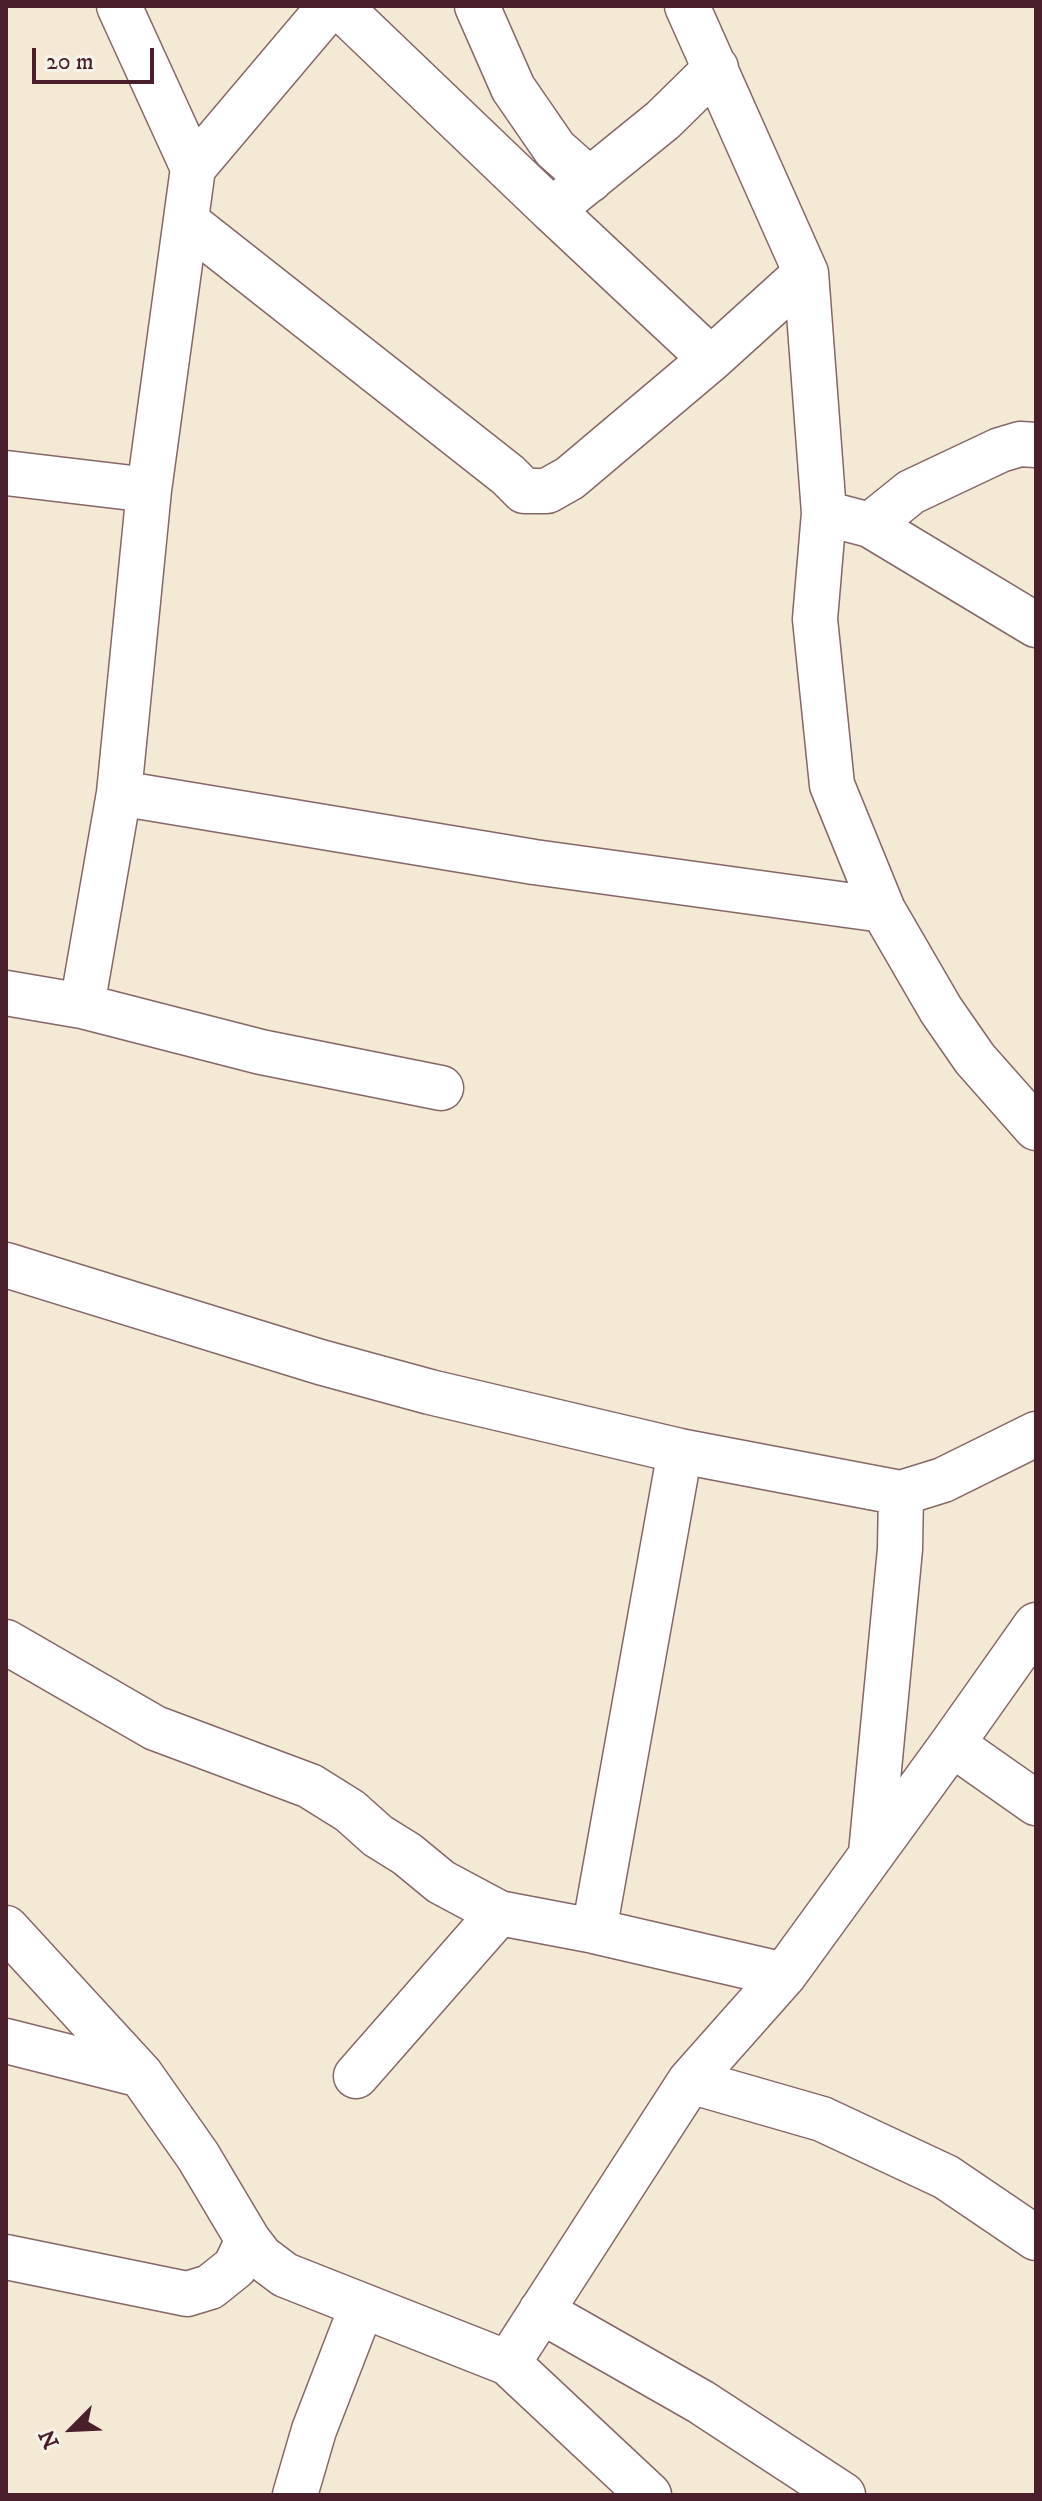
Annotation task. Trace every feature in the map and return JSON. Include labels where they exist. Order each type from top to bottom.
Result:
[{"type":"street","points":[[193,168],[330,6]]},
{"type":"street","points":[[339,6],[711,359]]},
{"type":"street","points":[[477,6],[513,88],[555,149],[590,180]]},
{"type":"street","points":[[687,6],[806,273],[824,513],[815,619],[832,785],[883,910],[941,1010],[975,1059],[1036,1128]]},
{"type":"street","points":[[82,1006],[119,793],[149,490],[193,168],[120,7]]},
{"type":"street","points":[[552,210],[663,120],[716,68]]},
{"type":"street","points":[[187,222],[508,475],[524,491],[547,491],[570,478],[711,359],[806,273]]},
{"type":"street","points":[[870,525],[911,492],[1000,450],[1020,444],[1036,445]]},
{"type":"street","points":[[6,473],[149,490]]},
{"type":"street","points":[[824,513],[870,525],[1036,625]]},
{"type":"street","points":[[119,793],[534,862],[883,910]]},
{"type":"street","points":[[6,993],[82,1006],[261,1052],[441,1088]]},
{"type":"street","points":[[6,1265],[334,1366],[430,1392],[680,1451],[901,1493],[943,1480],[1036,1434]]},
{"type":"street","points":[[594,1931],[680,1451]]},
{"type":"street","points":[[871,1853],[900,1549],[901,1493]]},
{"type":"street","points":[[508,2363],[690,2081],[784,1975],[1036,1625]]},
{"type":"street","points":[[6,1642],[155,1728],[310,1786],[350,1811],[378,1836],[407,1854],[441,1882],[499,1913],[594,1931],[784,1975]]},
{"type":"street","points":[[952,1744],[1036,1803]]},
{"type":"street","points":[[356,2076],[499,1913]]},
{"type":"street","points":[[6,1928],[141,2075],[198,2156],[261,2257],[285,2275],[508,2363],[649,2495]]},
{"type":"street","points":[[6,2041],[141,2075]]},
{"type":"street","points":[[690,2081],[822,2119],[946,2177],[1036,2238]]},
{"type":"street","points":[[6,2257],[187,2294],[210,2287],[235,2267],[248,2240]]},
{"type":"street","points":[[295,2495],[314,2430],[362,2306]]},
{"type":"street","points":[[541,2311],[701,2402],[843,2495]]}]
